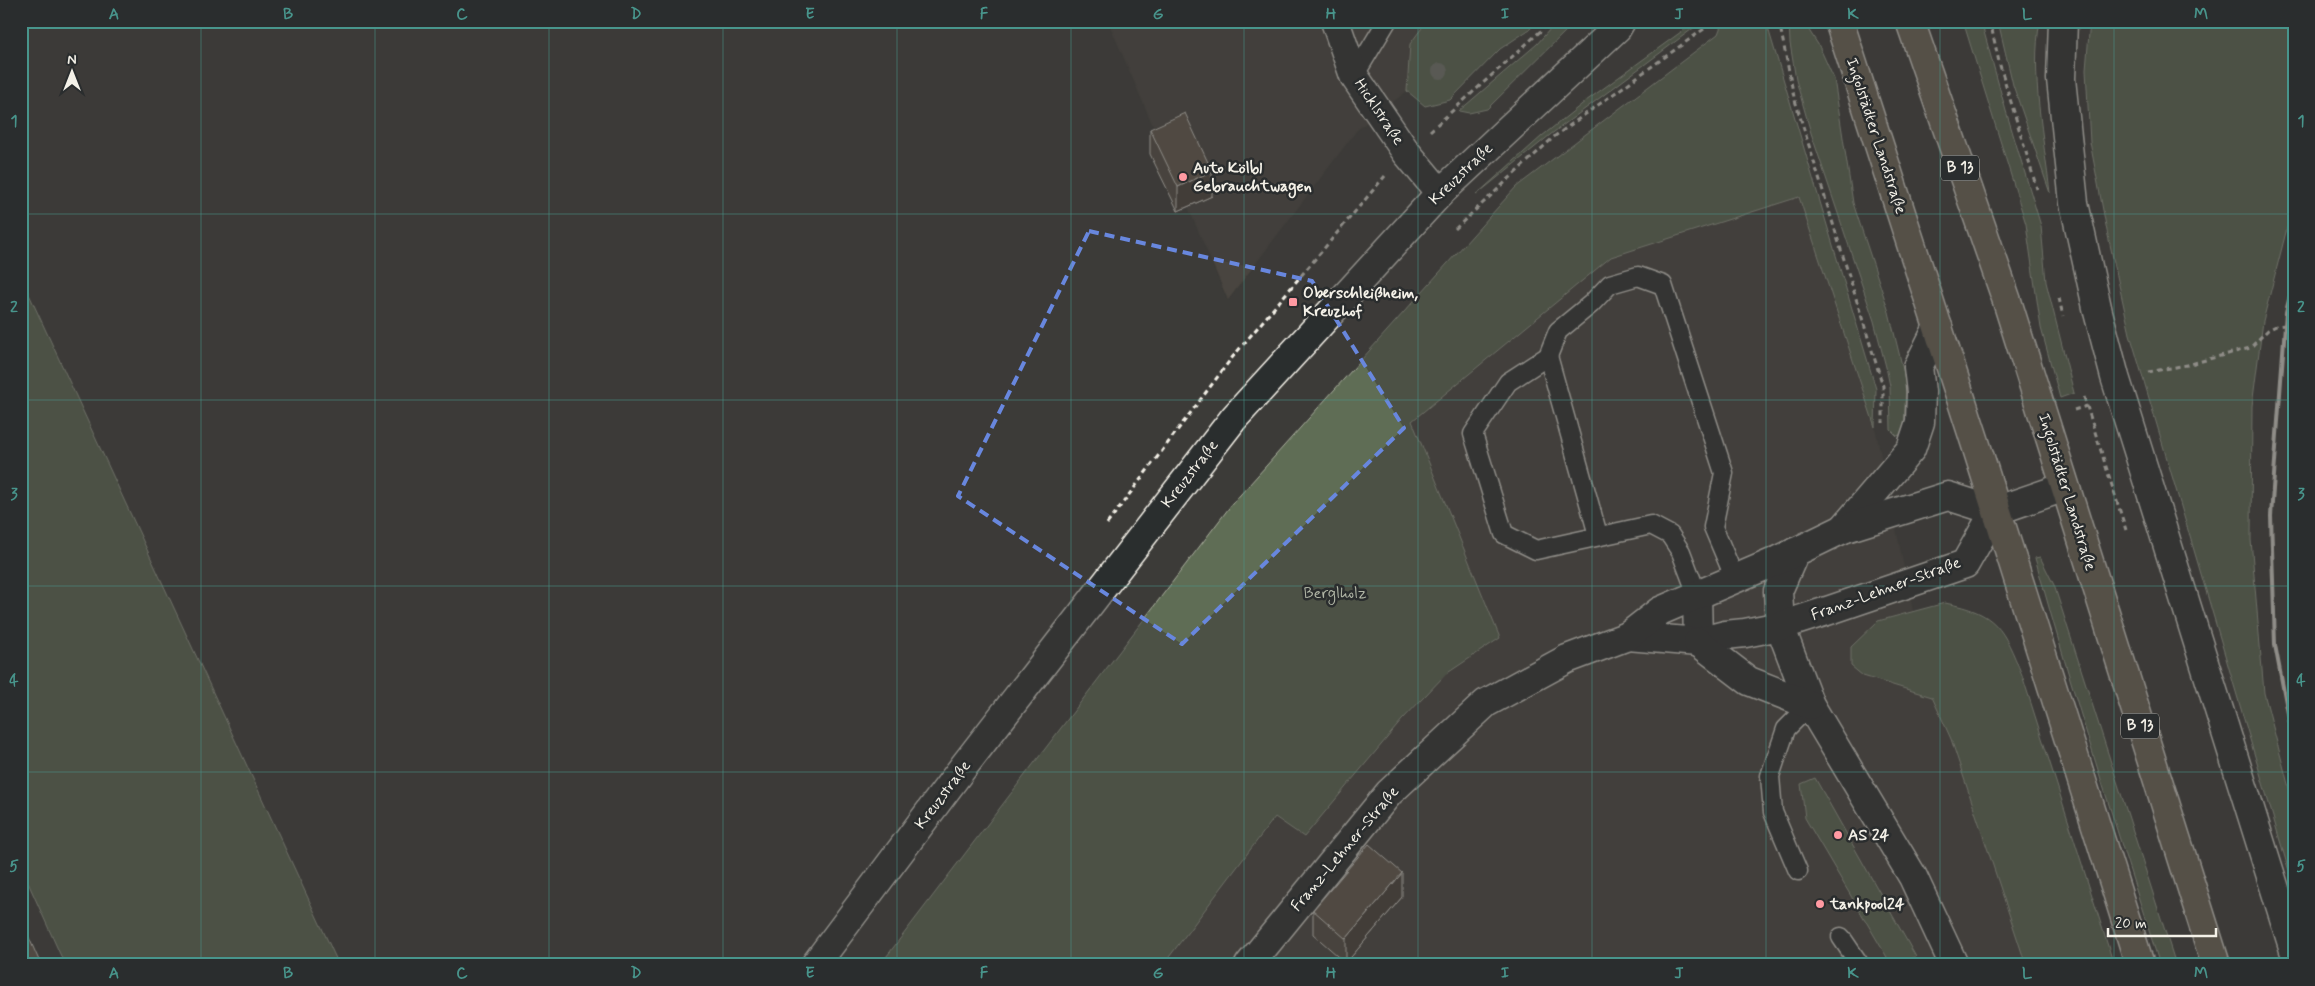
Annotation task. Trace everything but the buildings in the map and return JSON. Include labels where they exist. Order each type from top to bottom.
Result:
[{"type":"main road","name":"Ingolstädter Landstraße","points":[[1839,21],[2140,965]]},
{"type":"main road","name":"Ingolstädter Landstraße","points":[[1914,26],[2007,301],[2216,965]]},
{"type":"street","name":"Hicklstraße","points":[[1335,21],[1354,76],[1406,152],[1440,193]]},
{"type":"street","points":[[2063,21],[2061,79],[2074,203],[2098,312],[2115,377],[2294,950]]},
{"type":"street","name":"Kreuzstraße","points":[[815,965],[964,766],[1234,418],[1440,193],[1626,24]]},
{"type":"street","points":[[1843,529],[1911,449],[1920,422],[1921,392],[1918,366],[1938,327]]},
{"type":"street","points":[[1996,511],[2065,487]]},
{"type":"street","name":"Franz-Lehner-Straße","points":[[1252,964],[1389,793],[1486,703],[1566,659],[1628,636],[1660,611],[1843,529],[1948,496],[1996,511],[1965,564],[1780,626],[1725,635],[1698,642],[1628,636]]},
{"type":"street","points":[[1795,552],[1778,591],[1780,626],[1810,705],[1913,877],[1954,965]]},
{"type":"street","points":[[1696,594],[1698,642],[1749,681],[1810,705]]},
{"type":"lane","points":[[1354,76],[1387,21]]},
{"type":"lane","points":[[1696,594],[1680,552],[1670,535],[1651,525],[1536,550],[1504,534],[1474,434],[1508,382],[1548,356],[1558,331],[1591,304],[1610,284],[1638,276],[1663,285],[1724,474],[1713,527],[1735,579]]},
{"type":"lane","points":[[1548,356],[1598,535]]},
{"type":"lane","points":[[1798,871],[1773,812],[1770,776],[1786,729],[1810,705]]},
{"type":"lane","points":[[1841,937],[1860,965]]},
{"type":"path","points":[[1406,152],[1536,35],[1549,21]]},
{"type":"path","points":[[1448,236],[1554,136],[1715,21]]},
{"type":"path","points":[[1779,21],[1794,97],[1883,386],[1883,421],[1885,429]]},
{"type":"path","points":[[2115,377],[2187,365],[2250,348],[2268,330],[2276,326],[2294,324]]},
{"type":"highlighted area","points":[[1089,231],[1312,281],[1404,428],[1182,644],[958,496]]},
{"type":"shaded area","points":[[1108,21],[1427,21],[1410,44],[1407,91],[1357,130],[1228,300]]},
{"type":"shaded area","points":[[1799,197],[1875,427],[1913,611],[1878,621],[1851,647],[1864,676],[1932,696],[1951,739],[2026,965],[1163,965],[1276,817],[1304,837],[1402,720],[1446,674],[1500,638],[1412,421],[1611,257]]},
{"type":"green space","points":[[1427,21],[1537,21],[1530,29],[1500,49],[1450,100],[1425,106],[1407,91],[1410,44]]},
{"type":"green space","points":[[1557,21],[1576,21],[1487,109],[1469,113],[1459,111],[1537,44]]},
{"type":"green space","points":[[1696,21],[1703,21],[1550,135],[1476,195],[1542,136],[1586,101]]},
{"type":"green space","name":"Berglholz","points":[[1723,21],[1761,21],[1768,28],[1876,389],[1875,427],[1799,197],[1611,257],[1412,421],[1500,638],[1446,674],[1402,720],[1304,837],[1275,817],[1163,965],[880,965],[1232,504],[1516,187],[1718,34]]},
{"type":"green space","points":[[1789,21],[1803,21],[1819,46],[1834,79],[1853,203],[1889,312],[1906,382],[1904,428],[1902,434],[1897,436],[1891,430],[1890,386],[1874,321],[1811,133],[1796,80],[1790,43]]},
{"type":"green space","points":[[1963,21],[1981,21],[2041,226],[2046,282],[2074,393],[2060,398],[2041,328],[2026,224]]},
{"type":"green space","points":[[1998,21],[2040,21],[2037,41],[2037,84],[2050,193],[2013,85]]},
{"type":"green space","points":[[2090,21],[2294,21],[2294,201],[2263,321],[2252,406],[2251,540],[2264,693],[2294,807],[2294,888],[2130,334],[2107,231],[2090,142],[2086,70]]},
{"type":"green space","points":[[21,277],[339,965],[65,965],[21,867]]},
{"type":"green space","points":[[2040,557],[2054,585],[2176,965],[2160,965],[2096,762],[2035,558]]},
{"type":"green space","points":[[1945,603],[1976,612],[1987,618],[1996,625],[2009,645],[2022,675],[2114,965],[2026,965],[1951,739],[1932,697],[1863,676],[1851,666],[1851,647],[1878,621]]},
{"type":"green space","points":[[1815,778],[1916,957],[1891,964],[1805,818],[1801,784]]},
{"type":"railway","points":[[2294,279],[2286,312],[2271,516],[2275,645],[2294,745]]},
{"type":"place","name":"Auto Kölbl Gebrauchtwagen","points":[[1183,177]]},
{"type":"place","name":"Oberschleißheim, Kreuzhof","points":[[1293,302]]},
{"type":"place","name":"AS 24","points":[[1838,835]]},
{"type":"place","name":"tankpool24","points":[[1820,904]]}]
